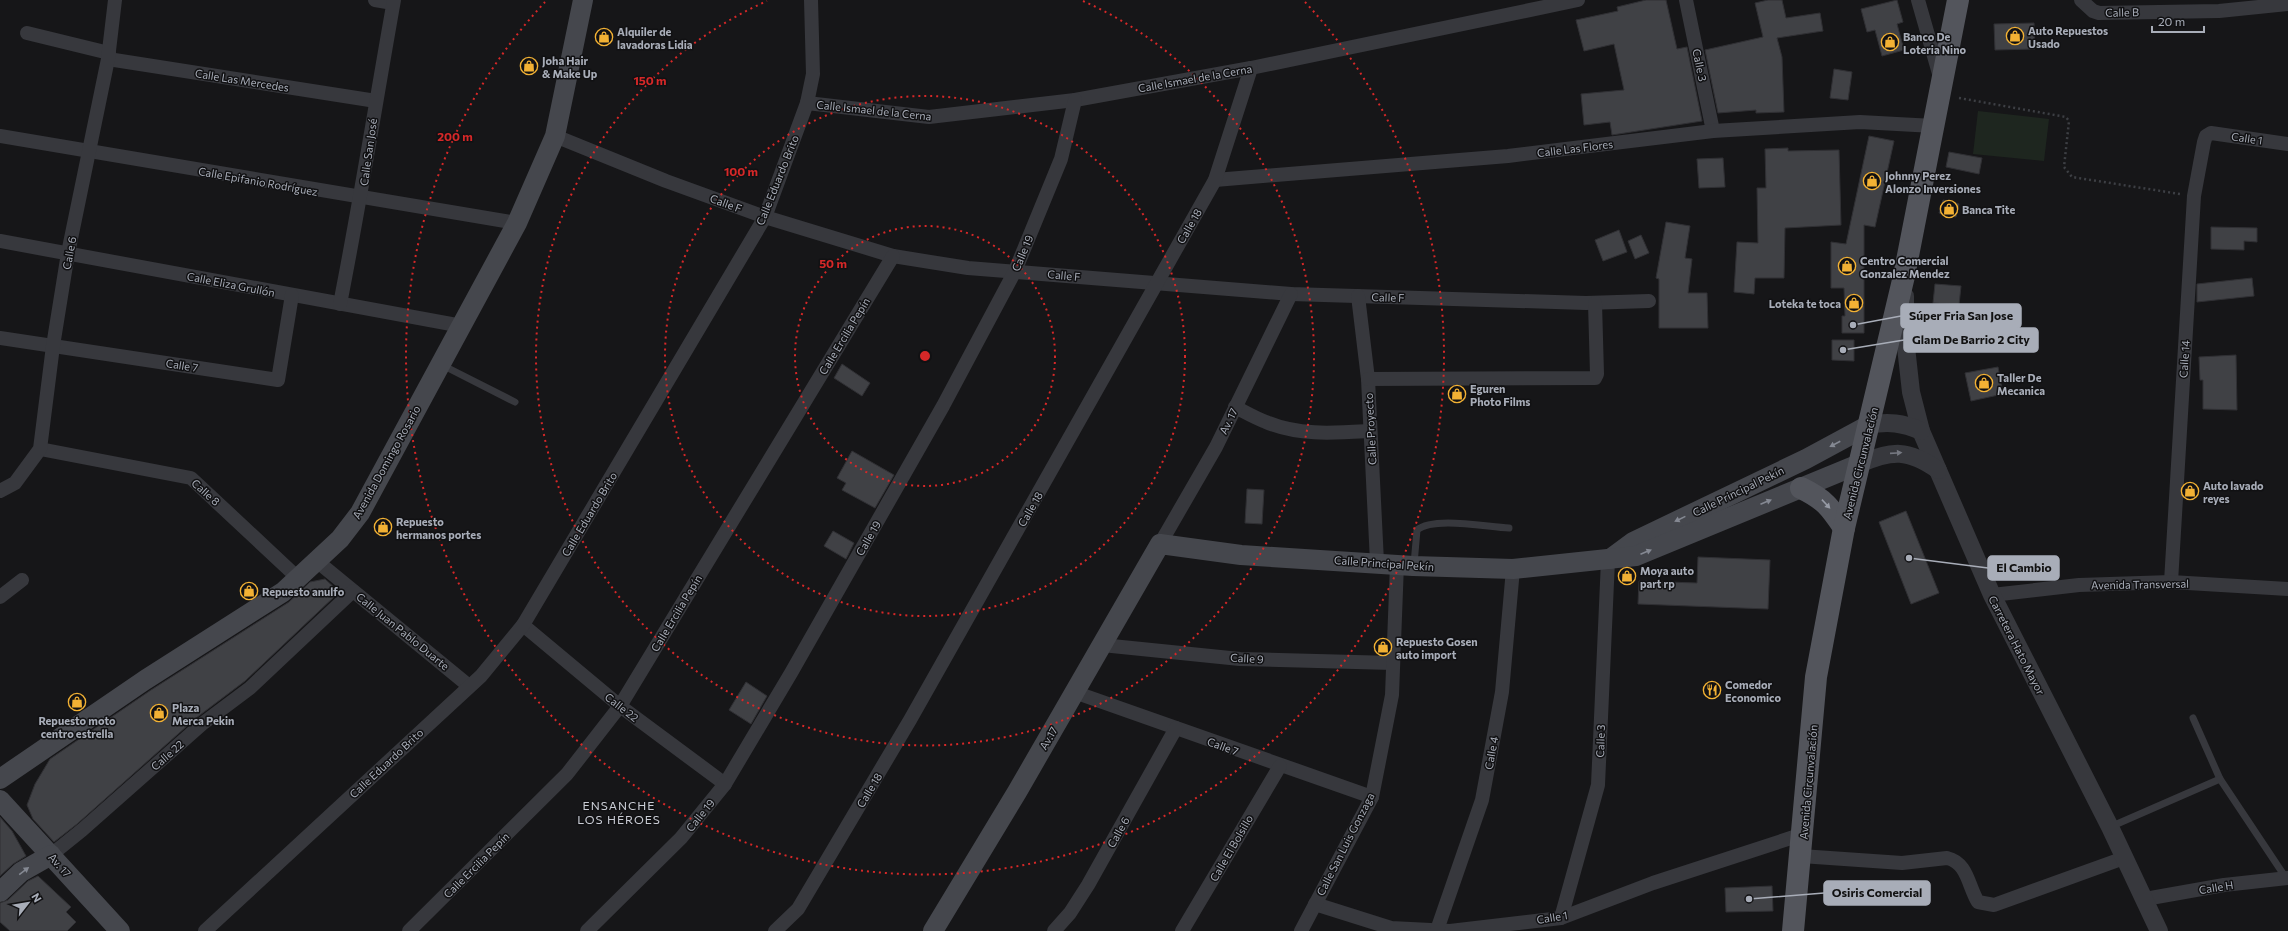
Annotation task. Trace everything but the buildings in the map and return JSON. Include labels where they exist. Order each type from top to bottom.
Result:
[{"type":"main road","name":"Avenida Domingo Rosario","points":[[0,779],[145,680],[283,592],[318,562],[340,539],[360,513],[517,223],[555,136],[583,0]]},
{"type":"main road","name":"Avenida Circunvalación","points":[[1793,931],[1803,834],[1816,677],[1844,528],[1904,276],[1958,0]]},
{"type":"main road","name":"Calle Principal Pekín","points":[[1608,560],[1633,542],[1806,459],[1869,425]]},
{"type":"main road","name":"Calle Principal Pekín","points":[[1160,544],[1241,555],[1377,562],[1405,565],[1512,569],[1608,560],[1636,556],[1859,464]]},
{"type":"main road","points":[[1800,488],[1818,496],[1833,512],[1844,528]]},
{"type":"main road","name":"Av.17","points":[[933,931],[1017,792],[1160,544]]},
{"type":"main road","name":"Av. 17","points":[[0,800],[120,931]]},
{"type":"main road","points":[[0,892],[22,872],[51,855]]},
{"type":"street","name":"Calle 6","points":[[0,491],[15,483],[40,449],[53,346],[68,253],[109,56],[115,0]]},
{"type":"street","points":[[375,0],[394,2]]},
{"type":"street","name":"Calle Eduardo Brito","points":[[205,931],[481,676],[523,625],[765,217],[807,103],[813,74],[810,0]]},
{"type":"street","name":"Calle Ismael de la Cerna","points":[[807,103],[929,117],[1075,100],[1252,68],[1578,0]]},
{"type":"street","name":"Calle 3","points":[[1686,0],[1713,131]]},
{"type":"street","points":[[1918,0],[1941,90]]},
{"type":"street","name":"Calle B","points":[[2081,0],[2093,11],[2099,13],[2219,11],[2284,3]]},
{"type":"street","name":"Calle San José","points":[[340,304],[361,198],[376,101],[394,2]]},
{"type":"street","name":"Calle Las Mercedes","points":[[27,33],[109,56],[376,101]]},
{"type":"street","name":"Calle 18","points":[[775,931],[798,910],[910,720],[1066,447],[1156,282],[1215,180],[1252,68]]},
{"type":"street","name":"Calle 19","points":[[587,931],[681,838],[725,784],[935,420],[1015,271],[1061,159],[1075,100]]},
{"type":"street","name":"Calle Las Flores","points":[[1215,180],[1508,156],[1713,131],[1860,122],[1934,126]]},
{"type":"street","name":"Calle 1","points":[[2206,136],[2210,133],[2288,144]]},
{"type":"street","name":"Calle Epifanio Rodríguez","points":[[0,136],[361,198],[517,223]]},
{"type":"street","name":"Calle F","points":[[555,136],[666,181],[765,217],[893,256],[968,268],[1291,294],[1595,303],[1649,301]]},
{"type":"street","name":"Calle 14","points":[[2170,582],[2194,196],[2206,136]]},
{"type":"street","name":"Calle Eliza Grullón","points":[[0,241],[462,326]]},
{"type":"street","name":"Calle Ercilia Pepín","points":[[409,931],[567,774],[620,706],[893,256]]},
{"type":"street","name":"Carretera Hato Mayor","points":[[1904,276],[1905,338],[1911,392],[1921,431],[1992,595],[2110,827],[2159,931]]},
{"type":"street","name":"Av. 17","points":[[1160,544],[1216,447],[1291,294]]},
{"type":"street","name":"Calle 7","points":[[0,338],[278,380],[292,295]]},
{"type":"street","name":"Calle Proyecto","points":[[1358,296],[1368,379],[1377,562]]},
{"type":"street","points":[[1368,379],[1595,378],[1597,374],[1595,303]]},
{"type":"street","points":[[1235,407],[1266,422],[1286,429],[1319,433],[1370,430]]},
{"type":"street","points":[[1869,425],[1893,422],[1921,431]]},
{"type":"street","name":"Calle 8","points":[[40,449],[191,478],[299,579]]},
{"type":"street","points":[[1859,464],[1881,455],[1904,453],[1916,456],[1938,470]]},
{"type":"street","name":"Calle 3","points":[[1561,918],[1598,785],[1608,560]]},
{"type":"street","name":"Calle Juan Pablo Duarte","points":[[318,562],[470,686]]},
{"type":"street","name":"Calle San Luis Gonzaga","points":[[1301,931],[1372,797],[1392,695],[1393,663],[1405,565]]},
{"type":"street","name":"Calle 4","points":[[1437,930],[1482,800],[1502,692],[1512,569]]},
{"type":"street","points":[[0,597],[22,580]]},
{"type":"street","name":"Avenida Transversal","points":[[1992,595],[2079,585],[2170,582],[2288,590]]},
{"type":"street","name":"Calle 22","points":[[51,855],[202,724],[250,688],[353,591]]},
{"type":"street","name":"Calle 22","points":[[523,625],[620,706],[725,784]]},
{"type":"street","name":"Calle 9","points":[[1102,645],[1240,659],[1393,663]]},
{"type":"street","name":"Calle 7","points":[[1074,692],[1280,766],[1372,797]]},
{"type":"street","name":"Calle 6","points":[[1054,931],[1070,913],[1088,885],[1176,728]]},
{"type":"street","name":"Calle El Bolsillo","points":[[1182,931],[1280,766]]},
{"type":"street","name":"Calle 1","points":[[1315,904],[1391,928],[1414,930],[1450,931],[1561,918],[1653,884],[1803,834]]},
{"type":"street","points":[[1801,856],[1902,863],[1946,858],[1963,866],[1978,902],[1994,905],[2124,858]]},
{"type":"street","name":"Calle H","points":[[2145,899],[2224,885],[2287,878]]},
{"type":"lane","points":[[440,364],[515,402]]},
{"type":"lane","points":[[1405,565],[1416,530],[1422,526],[1435,523],[1509,528]]},
{"type":"lane","points":[[2193,718],[2220,779],[2287,878]]},
{"type":"lane","points":[[2110,827],[2220,779]]},
{"type":"path","points":[[1941,90],[2066,117],[2069,120],[2064,167],[2072,177],[2194,196]]},
{"type":"shaded area","points":[[1978,111],[2049,119],[2044,161],[1973,154]]},
{"type":"place","name":"Auto Repuestos Usado","points":[[2015,36]]},
{"type":"place","name":"Alquiler de lavadoras Lidia","points":[[604,37]]},
{"type":"place","name":"Banco De Loteria Nino","points":[[1890,42]]},
{"type":"place","name":"Joha Hair & Make Up","points":[[529,66]]},
{"type":"place","name":"Johnny Perez Alonzo Inversiones","points":[[1872,181]]},
{"type":"place","name":"Banca Tite","points":[[1949,209]]},
{"type":"place","name":"Centro Comercial Gonzalez Mendez","points":[[1847,266]]},
{"type":"place","name":"Loteka te toca","points":[[1854,303]]},
{"type":"place","name":"Súper Fria San Jose","points":[[1853,325]]},
{"type":"place","name":"Glam De Barrio 2 City","points":[[1843,350]]},
{"type":"place","name":"Taller De Mecanica","points":[[1984,383]]},
{"type":"place","name":"Eguren Photo Films","points":[[1457,394]]},
{"type":"place","name":"Auto lavado reyes","points":[[2190,491]]},
{"type":"place","name":"Repuesto hermanos portes","points":[[383,527]]},
{"type":"place","name":"El Cambio","points":[[1909,558]]},
{"type":"place","name":"Moya auto part rp","points":[[1627,576]]},
{"type":"place","name":"Repuesto anulfo","points":[[249,591]]},
{"type":"place","name":"Repuesto Gosen auto import","points":[[1383,647]]},
{"type":"place","name":"Comedor Economico","points":[[1712,690]]},
{"type":"place","name":"Repuesto moto centro estrella","points":[[77,702]]},
{"type":"place","name":"Plaza Merca Pekin","points":[[159,713]]},
{"type":"place","name":"Osiris Comercial","points":[[1749,899]]},
{"type":"district","name":"ENSANCHE LOS HÉROES","points":[[619,812]]}]
